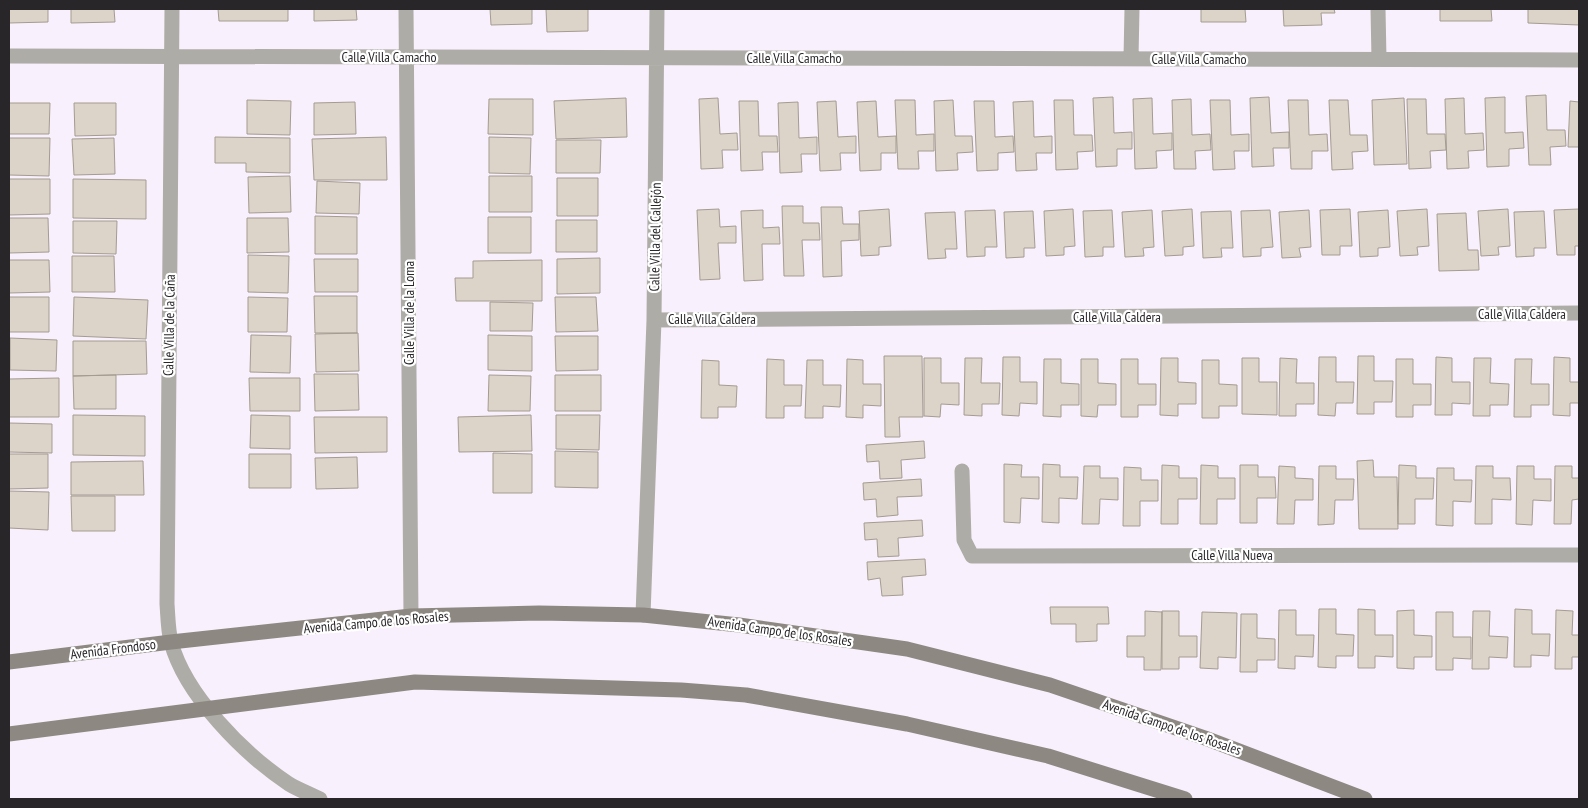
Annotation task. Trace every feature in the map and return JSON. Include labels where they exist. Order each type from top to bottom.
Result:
[{"type":"street","name":"Calle Villa de la Caña","points":[[171,642],[166,604],[172,9]]},
{"type":"street","name":"Calle Villa de la Loma","points":[[406,9],[411,616]]},
{"type":"street","name":"Calle Villa del Callejón","points":[[643,614],[654,320],[657,9]]},
{"type":"street","points":[[1131,58],[1132,9]]},
{"type":"street","points":[[1378,9],[1379,59]]},
{"type":"street","name":"Calle Villa Camacho","points":[[9,56],[1579,60]]},
{"type":"street","name":"Calle Villa Caldera","points":[[654,320],[1579,313]]},
{"type":"street","name":"Calle Villa Nueva","points":[[962,471],[964,540],[972,556],[1579,555]]},
{"type":"street","name":"Avenida Campo de los Rosales","points":[[171,642],[411,616],[539,613],[643,614],[739,624],[907,649],[1050,685],[1205,738],[1365,799]]},
{"type":"street","name":"Avenida Frondoso","points":[[9,662],[171,642],[183,672],[208,709],[246,750],[290,784],[320,799]]},
{"type":"street","points":[[9,734],[415,682],[681,690],[746,694],[907,724],[1048,756],[1185,799]]},
{"type":"building","points":[[9,9],[48,9],[48,22],[9,23]]},
{"type":"building","points":[[71,9],[114,9],[115,22],[71,23]]},
{"type":"building","points":[[218,9],[288,9],[288,21],[219,21]]},
{"type":"building","points":[[314,9],[356,9],[357,20],[314,21]]},
{"type":"building","points":[[490,9],[532,9],[532,24],[491,25]]},
{"type":"building","points":[[546,9],[588,9],[588,31],[547,32]]},
{"type":"building","points":[[1201,9],[1245,9],[1246,22],[1201,22]]},
{"type":"building","points":[[1283,9],[1334,9],[1335,13],[1321,13],[1322,25],[1284,26]]},
{"type":"building","points":[[1440,9],[1491,9],[1492,21],[1440,21]]},
{"type":"building","points":[[1528,9],[1579,9],[1579,25],[1528,23]]},
{"type":"building","points":[[1546,95],[1547,130],[1565,130],[1566,146],[1550,147],[1551,165],[1529,165],[1526,96]]},
{"type":"building","points":[[1113,97],[1114,133],[1132,132],[1132,149],[1117,149],[1117,166],[1096,167],[1093,98]]},
{"type":"building","points":[[1269,97],[1271,133],[1289,132],[1289,148],[1273,148],[1274,166],[1252,167],[1250,98]]},
{"type":"building","points":[[1505,97],[1505,133],[1523,132],[1524,148],[1509,149],[1509,166],[1487,167],[1485,98]]},
{"type":"building","points":[[626,98],[627,137],[556,139],[554,101]]},
{"type":"building","points":[[718,98],[720,134],[737,133],[738,150],[722,150],[723,168],[701,169],[699,99]]},
{"type":"building","points":[[1152,98],[1153,134],[1172,133],[1172,150],[1156,151],[1157,168],[1135,169],[1133,99]]},
{"type":"building","points":[[1404,98],[1407,164],[1374,165],[1372,100]]},
{"type":"building","points":[[1464,98],[1465,134],[1483,133],[1484,150],[1468,151],[1469,168],[1447,169],[1445,99]]},
{"type":"building","points":[[489,99],[533,99],[533,135],[488,134]]},
{"type":"building","points":[[1191,99],[1192,135],[1210,134],[1211,150],[1195,151],[1196,169],[1174,169],[1172,100]]},
{"type":"building","points":[[1407,99],[1426,99],[1427,134],[1445,134],[1446,150],[1430,151],[1431,168],[1409,169]]},
{"type":"building","points":[[247,100],[291,101],[290,135],[247,134]]},
{"type":"building","points":[[895,100],[915,100],[916,135],[934,134],[934,151],[918,151],[919,169],[898,169]]},
{"type":"building","points":[[953,100],[955,136],[972,136],[973,152],[957,153],[958,170],[936,171],[934,101]]},
{"type":"building","points":[[1054,100],[1073,100],[1074,135],[1092,135],[1093,151],[1077,152],[1078,169],[1056,170]]},
{"type":"building","points":[[1210,100],[1230,100],[1231,135],[1249,134],[1249,151],[1234,151],[1235,169],[1213,170]]},
{"type":"building","points":[[1288,100],[1308,100],[1309,135],[1327,134],[1328,151],[1312,151],[1312,169],[1291,169]]},
{"type":"building","points":[[1329,100],[1348,100],[1350,135],[1367,135],[1368,151],[1352,152],[1353,169],[1332,170]]},
{"type":"building","points":[[739,101],[758,101],[759,136],[777,136],[778,152],[762,152],[763,170],[741,171]]},
{"type":"building","points":[[836,101],[838,137],[856,136],[856,153],[840,153],[841,170],[820,171],[817,102]]},
{"type":"building","points":[[876,101],[878,137],[896,136],[896,153],[881,153],[881,170],[860,171],[857,102]]},
{"type":"building","points":[[974,101],[994,101],[995,137],[1013,136],[1014,152],[998,153],[998,170],[977,171]]},
{"type":"building","points":[[1033,101],[1034,137],[1052,136],[1052,153],[1036,153],[1037,170],[1016,171],[1013,102]]},
{"type":"building","points":[[1570,101],[1579,102],[1579,147],[1568,147]]},
{"type":"building","points":[[355,102],[356,134],[314,135],[314,103]]},
{"type":"building","points":[[798,102],[799,138],[817,137],[817,154],[801,154],[802,172],[780,173],[778,103]]},
{"type":"building","points":[[9,103],[50,103],[49,134],[9,134]]},
{"type":"building","points":[[74,103],[116,103],[116,135],[75,136]]},
{"type":"building","points":[[215,137],[290,138],[290,173],[246,172],[246,163],[215,163]]},
{"type":"building","points":[[386,137],[387,180],[314,180],[312,139]]},
{"type":"building","points":[[489,137],[531,138],[530,174],[489,173]]},
{"type":"building","points":[[9,138],[50,138],[49,176],[9,175]]},
{"type":"building","points":[[114,138],[115,174],[74,175],[72,139]]},
{"type":"building","points":[[556,140],[601,140],[600,173],[556,173]]},
{"type":"building","points":[[290,176],[291,212],[249,213],[248,177]]},
{"type":"building","points":[[489,176],[532,176],[532,212],[489,212]]},
{"type":"building","points":[[557,178],[598,178],[598,216],[557,216]]},
{"type":"building","points":[[9,179],[50,179],[50,214],[9,215]]},
{"type":"building","points":[[73,179],[146,180],[146,219],[73,218]]},
{"type":"building","points":[[317,181],[360,183],[359,214],[316,213]]},
{"type":"building","points":[[782,206],[803,206],[803,223],[819,223],[820,240],[802,240],[804,276],[784,276]]},
{"type":"building","points":[[821,207],[842,207],[843,224],[859,224],[859,240],[841,241],[842,276],[823,277]]},
{"type":"building","points":[[719,209],[720,227],[736,226],[736,243],[718,243],[720,279],[700,280],[697,210]]},
{"type":"building","points":[[889,209],[891,246],[879,247],[879,255],[861,256],[859,211]]},
{"type":"building","points":[[1073,209],[1075,246],[1064,247],[1064,255],[1046,256],[1044,211]]},
{"type":"building","points":[[1192,209],[1194,246],[1183,247],[1183,255],[1165,256],[1162,211]]},
{"type":"building","points":[[1350,209],[1352,246],[1340,246],[1340,255],[1322,255],[1320,210]]},
{"type":"building","points":[[1427,209],[1429,246],[1417,247],[1418,255],[1400,256],[1397,211]]},
{"type":"building","points":[[1508,209],[1510,246],[1498,247],[1499,255],[1481,256],[1478,211]]},
{"type":"building","points":[[1579,209],[1579,246],[1575,246],[1575,255],[1557,255],[1554,210]]},
{"type":"building","points":[[763,210],[763,228],[779,227],[780,244],[762,244],[763,280],[744,281],[741,211]]},
{"type":"building","points":[[995,210],[997,247],[985,247],[985,256],[967,257],[965,211]]},
{"type":"building","points":[[1112,210],[1114,247],[1103,247],[1103,256],[1085,257],[1083,211]]},
{"type":"building","points":[[1152,210],[1154,247],[1143,248],[1144,256],[1125,257],[1122,212]]},
{"type":"building","points":[[1270,210],[1273,247],[1261,248],[1261,256],[1243,257],[1241,211]]},
{"type":"building","points":[[1309,210],[1311,247],[1299,248],[1301,257],[1282,258],[1279,212]]},
{"type":"building","points":[[1388,210],[1390,247],[1378,248],[1378,256],[1360,257],[1358,212]]},
{"type":"building","points":[[1033,211],[1035,248],[1024,248],[1024,257],[1006,258],[1004,212]]},
{"type":"building","points":[[1231,211],[1233,248],[1221,248],[1222,257],[1203,258],[1201,212]]},
{"type":"building","points":[[1544,211],[1546,248],[1534,248],[1534,256],[1516,257],[1514,212]]},
{"type":"building","points":[[955,212],[957,249],[945,249],[946,258],[928,259],[925,213]]},
{"type":"building","points":[[1466,213],[1468,250],[1478,250],[1479,270],[1439,271],[1437,214]]},
{"type":"building","points":[[315,216],[357,217],[357,254],[315,254]]},
{"type":"building","points":[[488,217],[531,217],[531,253],[488,253]]},
{"type":"building","points":[[9,218],[48,218],[49,252],[9,253]]},
{"type":"building","points":[[247,218],[288,218],[289,252],[247,253]]},
{"type":"building","points":[[556,220],[597,220],[597,252],[556,252]]},
{"type":"building","points":[[73,221],[117,221],[116,254],[73,253]]},
{"type":"building","points":[[248,255],[289,256],[288,293],[248,292]]},
{"type":"building","points":[[72,256],[114,256],[115,292],[72,292]]},
{"type":"building","points":[[600,258],[600,293],[557,294],[557,259]]},
{"type":"building","points":[[314,259],[358,259],[358,292],[315,292]]},
{"type":"building","points":[[9,260],[49,260],[50,292],[9,293]]},
{"type":"building","points":[[542,260],[542,301],[456,301],[455,278],[473,278],[473,261]]},
{"type":"building","points":[[314,296],[357,296],[357,333],[315,333]]},
{"type":"building","points":[[9,297],[49,297],[49,332],[9,332]]},
{"type":"building","points":[[74,297],[148,300],[146,339],[73,336]]},
{"type":"building","points":[[248,297],[288,298],[287,332],[248,332]]},
{"type":"building","points":[[555,297],[596,297],[598,331],[556,332]]},
{"type":"building","points":[[490,302],[533,303],[532,331],[490,331]]},
{"type":"building","points":[[358,333],[359,371],[316,372],[315,334]]},
{"type":"building","points":[[251,335],[291,336],[290,373],[250,372]]},
{"type":"building","points":[[488,335],[532,336],[532,371],[488,370]]},
{"type":"building","points":[[555,336],[598,336],[598,370],[556,371]]},
{"type":"building","points":[[10,338],[57,340],[56,371],[10,370]]},
{"type":"building","points":[[73,341],[146,341],[147,374],[73,376]]},
{"type":"building","points":[[884,356],[922,356],[923,417],[899,417],[900,437],[885,437]]},
{"type":"building","points":[[1358,356],[1374,356],[1374,381],[1393,381],[1392,402],[1374,402],[1374,414],[1357,414]]},
{"type":"building","points":[[1003,357],[1020,357],[1020,382],[1037,382],[1037,404],[1020,403],[1019,416],[1002,415]]},
{"type":"building","points":[[1319,357],[1336,357],[1336,382],[1354,382],[1353,403],[1336,403],[1335,416],[1318,415]]},
{"type":"building","points":[[1436,357],[1452,358],[1452,382],[1470,382],[1470,404],[1452,403],[1452,415],[1435,415]]},
{"type":"building","points":[[1554,357],[1570,358],[1570,382],[1579,382],[1579,403],[1570,403],[1570,416],[1553,415]]},
{"type":"building","points":[[924,358],[941,358],[941,383],[959,383],[959,405],[941,404],[940,417],[924,416]]},
{"type":"building","points":[[965,358],[982,358],[981,383],[1000,383],[999,404],[982,404],[982,416],[964,415]]},
{"type":"building","points":[[1161,358],[1178,358],[1178,382],[1196,383],[1196,404],[1178,404],[1178,416],[1160,415]]},
{"type":"building","points":[[1242,358],[1259,358],[1259,382],[1277,382],[1277,415],[1242,414]]},
{"type":"building","points":[[1280,358],[1297,359],[1296,383],[1314,383],[1314,404],[1296,404],[1296,416],[1279,416]]},
{"type":"building","points":[[1474,358],[1491,358],[1490,383],[1509,384],[1508,405],[1490,405],[1490,416],[1473,416]]},
{"type":"building","points":[[767,359],[784,360],[784,385],[802,385],[801,406],[784,406],[784,418],[766,418]]},
{"type":"building","points":[[847,359],[863,360],[863,384],[881,384],[881,406],[863,405],[863,418],[846,417]]},
{"type":"building","points":[[1044,359],[1061,359],[1061,383],[1079,384],[1079,405],[1061,405],[1061,417],[1043,416]]},
{"type":"building","points":[[1081,359],[1098,359],[1098,383],[1116,384],[1116,405],[1098,405],[1097,417],[1081,416]]},
{"type":"building","points":[[1121,359],[1138,359],[1138,384],[1156,384],[1156,405],[1138,405],[1138,417],[1121,417]]},
{"type":"building","points":[[1396,359],[1413,359],[1413,384],[1431,384],[1431,405],[1413,405],[1413,417],[1396,417]]},
{"type":"building","points":[[1515,359],[1532,359],[1531,384],[1549,384],[1549,405],[1531,405],[1531,417],[1514,417]]},
{"type":"building","points":[[702,360],[719,361],[719,385],[737,386],[736,407],[718,407],[718,418],[701,418]]},
{"type":"building","points":[[807,360],[823,360],[823,385],[841,385],[840,407],[823,406],[823,418],[805,418]]},
{"type":"building","points":[[1202,360],[1219,360],[1219,384],[1237,385],[1237,406],[1219,406],[1219,418],[1202,418]]},
{"type":"building","points":[[314,374],[358,374],[359,410],[315,411]]},
{"type":"building","points":[[116,375],[116,409],[74,409],[73,376]]},
{"type":"building","points":[[489,375],[531,376],[530,411],[488,411]]},
{"type":"building","points":[[555,375],[601,375],[601,411],[555,411]]},
{"type":"building","points":[[59,378],[59,417],[9,417],[9,379]]},
{"type":"building","points":[[249,378],[300,378],[300,411],[250,411]]},
{"type":"building","points":[[73,415],[145,416],[145,456],[73,455]]},
{"type":"building","points":[[251,415],[290,416],[290,449],[250,448]]},
{"type":"building","points":[[531,415],[532,451],[459,452],[458,417]]},
{"type":"building","points":[[556,415],[600,415],[599,450],[556,449]]},
{"type":"building","points":[[314,417],[387,417],[387,452],[315,453]]},
{"type":"building","points":[[9,423],[52,424],[52,453],[9,452]]},
{"type":"building","points":[[924,441],[925,458],[901,460],[902,478],[880,479],[879,461],[867,462],[866,445]]},
{"type":"building","points":[[555,451],[598,452],[598,488],[555,487]]},
{"type":"building","points":[[493,453],[532,454],[532,493],[493,493]]},
{"type":"building","points":[[9,454],[48,454],[48,488],[9,489]]},
{"type":"building","points":[[249,454],[291,454],[291,488],[249,488]]},
{"type":"building","points":[[357,457],[358,488],[316,489],[315,458]]},
{"type":"building","points":[[1373,460],[1374,477],[1397,477],[1398,529],[1359,529],[1357,461]]},
{"type":"building","points":[[143,461],[144,495],[71,495],[71,462]]},
{"type":"building","points":[[1004,464],[1022,465],[1021,477],[1039,477],[1039,499],[1021,498],[1020,523],[1004,522]]},
{"type":"building","points":[[1043,464],[1060,465],[1060,477],[1078,477],[1077,499],[1059,498],[1059,523],[1042,522]]},
{"type":"building","points":[[1162,465],[1179,466],[1179,478],[1197,478],[1197,499],[1178,499],[1178,524],[1161,524]]},
{"type":"building","points":[[1201,465],[1218,466],[1218,478],[1235,478],[1235,499],[1217,499],[1217,524],[1200,524]]},
{"type":"building","points":[[1240,465],[1258,465],[1258,477],[1275,477],[1276,498],[1257,498],[1257,523],[1240,523]]},
{"type":"building","points":[[1399,465],[1416,466],[1416,478],[1434,478],[1433,499],[1415,499],[1415,524],[1398,524]]},
{"type":"building","points":[[1084,466],[1100,466],[1100,478],[1118,478],[1118,500],[1100,499],[1099,524],[1082,524]]},
{"type":"building","points":[[1279,466],[1295,467],[1295,478],[1313,479],[1313,500],[1295,500],[1294,524],[1277,524]]},
{"type":"building","points":[[1319,466],[1336,466],[1336,479],[1354,479],[1353,500],[1335,500],[1334,524],[1318,525]]},
{"type":"building","points":[[1476,466],[1493,466],[1493,478],[1510,478],[1511,500],[1492,499],[1492,524],[1475,524]]},
{"type":"building","points":[[1517,466],[1534,466],[1534,479],[1551,479],[1551,501],[1533,500],[1532,525],[1516,524]]},
{"type":"building","points":[[1555,466],[1572,466],[1572,478],[1579,478],[1579,499],[1572,500],[1571,524],[1554,524]]},
{"type":"building","points":[[1124,467],[1141,468],[1141,480],[1158,480],[1158,501],[1140,501],[1140,526],[1123,526]]},
{"type":"building","points":[[1437,468],[1454,468],[1454,480],[1472,480],[1471,502],[1453,501],[1453,526],[1436,525]]},
{"type":"building","points":[[921,479],[922,496],[897,497],[898,515],[877,517],[876,499],[864,500],[863,483]]},
{"type":"building","points":[[9,491],[49,492],[48,530],[9,528]]},
{"type":"building","points":[[71,496],[115,496],[115,531],[72,531]]},
{"type":"building","points":[[922,520],[923,536],[898,538],[899,556],[878,557],[877,539],[865,540],[864,523]]},
{"type":"building","points":[[925,559],[926,575],[902,577],[903,595],[882,596],[880,578],[868,580],[867,562]]},
{"type":"building","points":[[1050,607],[1108,607],[1109,624],[1097,624],[1097,641],[1076,642],[1076,624],[1051,624]]},
{"type":"building","points":[[1319,609],[1336,609],[1336,634],[1354,635],[1353,656],[1336,656],[1336,668],[1318,667]]},
{"type":"building","points":[[1358,609],[1375,610],[1375,635],[1393,635],[1393,657],[1375,656],[1375,668],[1358,668]]},
{"type":"building","points":[[1515,609],[1532,610],[1532,634],[1550,634],[1549,656],[1531,655],[1531,667],[1514,667]]},
{"type":"building","points":[[1279,610],[1296,610],[1296,635],[1314,635],[1313,657],[1295,656],[1295,669],[1278,668]]},
{"type":"building","points":[[1414,610],[1414,635],[1432,636],[1432,657],[1414,657],[1414,669],[1397,668],[1397,611]]},
{"type":"building","points":[[1556,610],[1573,611],[1572,635],[1579,635],[1579,657],[1572,657],[1572,669],[1555,669]]},
{"type":"building","points":[[1145,611],[1162,612],[1161,670],[1144,670],[1144,657],[1127,657],[1127,636],[1145,636]]},
{"type":"building","points":[[1162,611],[1179,611],[1179,636],[1197,636],[1197,657],[1179,657],[1179,669],[1162,669]]},
{"type":"building","points":[[1473,611],[1490,611],[1489,636],[1508,637],[1507,658],[1489,657],[1489,669],[1472,669]]},
{"type":"building","points":[[1202,612],[1237,613],[1236,658],[1218,657],[1218,669],[1200,668]]},
{"type":"building","points":[[1436,612],[1453,612],[1453,637],[1471,637],[1471,659],[1453,658],[1453,670],[1436,670]]},
{"type":"building","points":[[1241,614],[1257,614],[1257,638],[1275,639],[1275,660],[1257,660],[1257,672],[1240,672]]}]
